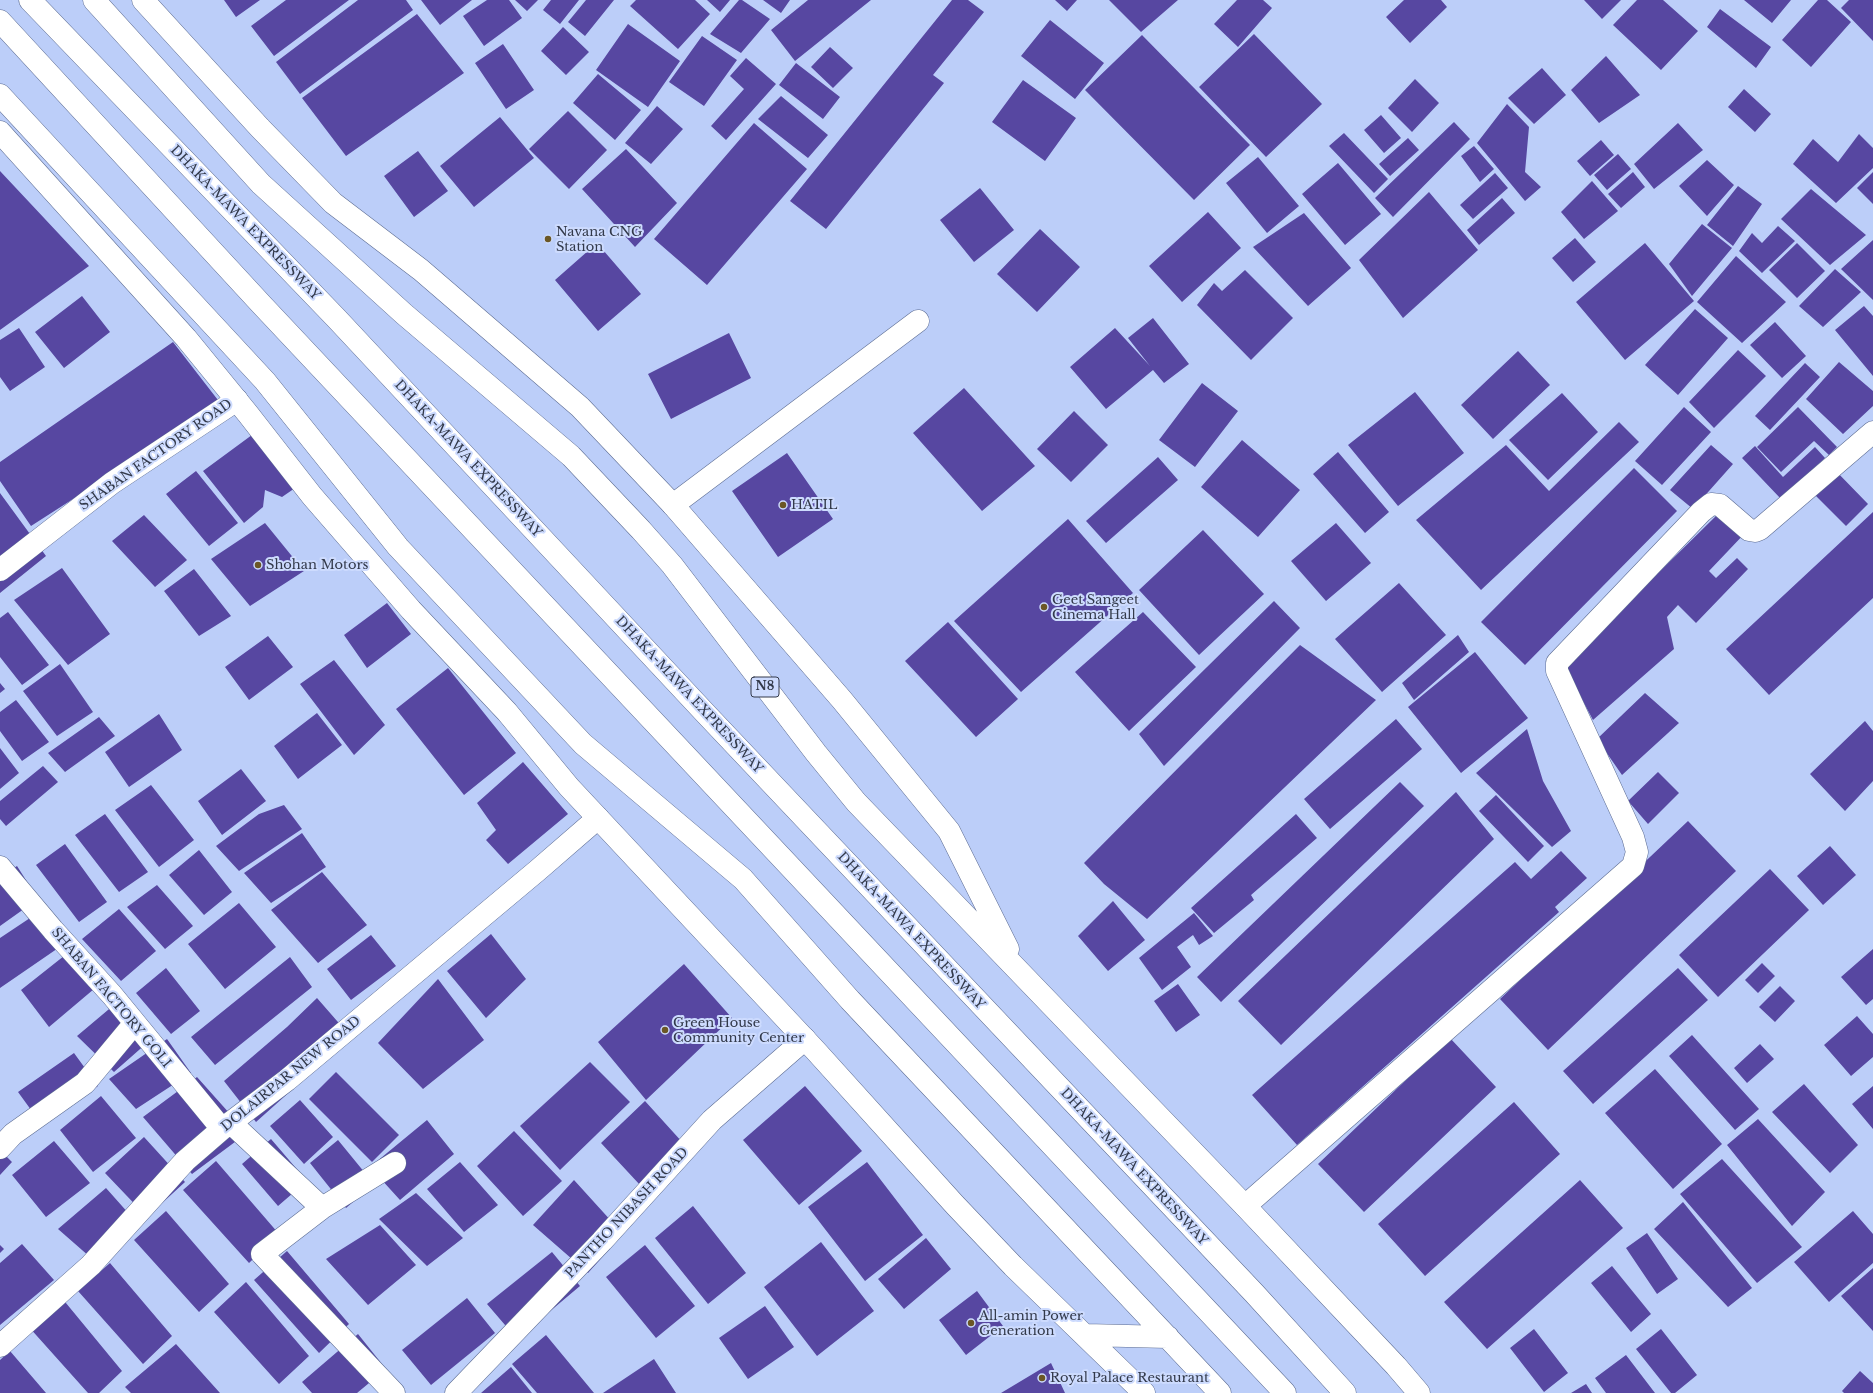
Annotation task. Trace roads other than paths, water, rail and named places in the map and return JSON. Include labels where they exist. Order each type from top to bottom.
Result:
[{"type":"main road","name":"DHAKA-MAWA EXPRESSWAY","points":[[30,0],[338,319],[706,714],[1248,1288],[1345,1393]]},
{"type":"main road","name":"N8","points":[[94,0],[261,184],[404,314],[582,467],[672,565],[816,753],[856,802],[1246,1206],[1396,1366],[1419,1393]]},
{"type":"main road","points":[[143,0],[260,128],[332,203],[421,270],[580,406],[673,505],[838,694],[949,830],[1016,968]]},
{"type":"main road","points":[[0,21],[261,304],[1285,1393]]},
{"type":"main road","points":[[0,95],[265,381],[398,547],[583,744],[743,879],[850,1000],[1220,1393]]},
{"type":"main road","points":[[0,132],[181,332],[237,400],[312,496],[411,610],[506,712],[569,788],[805,1039],[960,1211],[1013,1266],[1086,1335],[1140,1392]]},
{"type":"main road","points":[[673,505],[918,321]]},
{"type":"main road","name":"SHABAN FACTORY ROAD","points":[[0,570],[112,482],[237,400]]},
{"type":"main road","points":[[1246,1206],[1633,866],[1637,852],[1634,838],[1557,671],[1557,663],[1701,512],[1711,504],[1720,505],[1749,530],[1755,531],[1760,529],[1873,432]]},
{"type":"main road","name":"DOLAIRPAR NEW ROAD","points":[[0,1346],[90,1265],[185,1161],[226,1126],[293,1075],[598,818]]},
{"type":"main road","name":"SHABAN FACTORY GOLI","points":[[0,867],[53,930],[112,995],[134,1024],[226,1126],[322,1208]]},
{"type":"main road","points":[[0,1148],[13,1134],[85,1083],[134,1024]]},
{"type":"main road","name":"PANTHO NIBASH ROAD","points":[[456,1393],[602,1242],[712,1120],[805,1039]]},
{"type":"main road","points":[[394,1393],[262,1254],[322,1208],[396,1163]]},
{"type":"main road","points":[[1086,1335],[1168,1337]]},
{"type":"place","name":"Navana CNG Station","points":[[548,239]]},
{"type":"place","name":"HATIL","points":[[783,505]]},
{"type":"place","name":"Shohan Motors","points":[[258,565]]},
{"type":"place","name":"Geet Sangeet Cinema Hall","points":[[1044,607]]},
{"type":"place","name":"Green House Community Center","points":[[665,1030]]},
{"type":"place","name":"All-amin Power Generation","points":[[971,1323]]},
{"type":"place","name":"Royal Palace Restaurant","points":[[1042,1378]]}]
